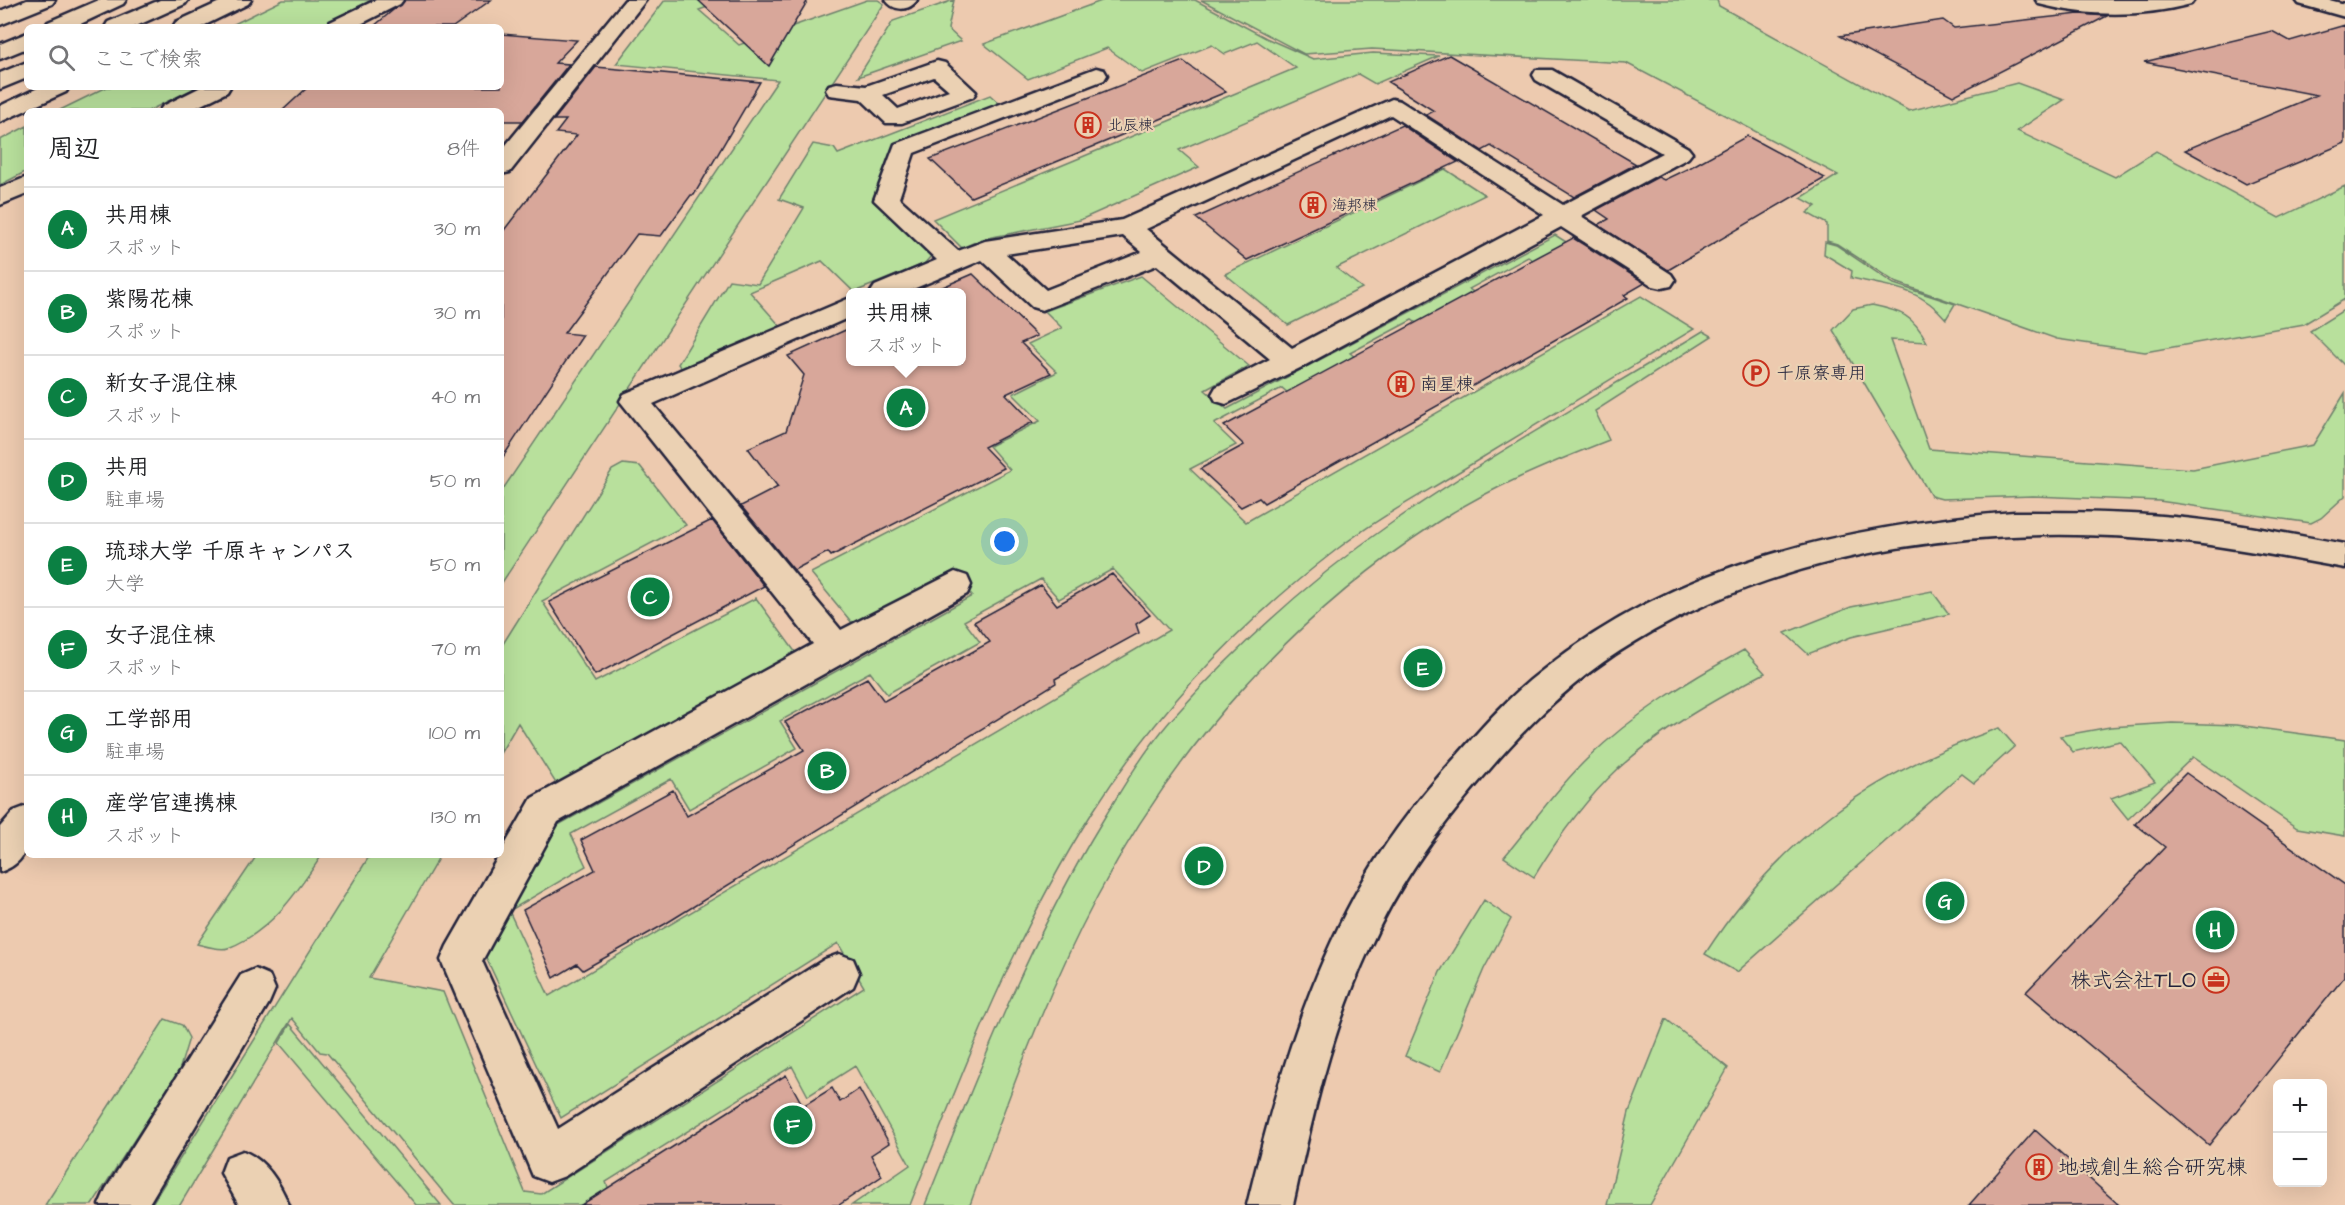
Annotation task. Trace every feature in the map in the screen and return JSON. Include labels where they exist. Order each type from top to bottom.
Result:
[{"type":"main road","points":[[0,19],[45,0]]},
{"type":"main road","points":[[63,24],[116,0]]},
{"type":"main road","points":[[123,24],[178,0]]},
{"type":"main road","points":[[190,24],[241,0]]},
{"type":"main road","points":[[344,24],[393,0]]},
{"type":"main road","points":[[504,163],[636,0]]},
{"type":"main road","points":[[896,0],[899,3],[907,0]]},
{"type":"main road","points":[[2046,0],[2094,8],[2146,7],[2184,0]]},
{"type":"main road","points":[[2307,0],[2345,11]]},
{"type":"main road","points":[[0,52],[24,41]]},
{"type":"main road","points":[[0,82],[24,70]]},
{"type":"main road","points":[[955,262],[886,200],[903,149],[1096,75]]},
{"type":"main road","points":[[1226,394],[1680,153],[1544,75]]},
{"type":"main road","points":[[0,115],[52,90]]},
{"type":"main road","points":[[177,108],[213,90]]},
{"type":"main road","points":[[837,90],[868,93]]},
{"type":"main road","points":[[893,288],[985,249],[1128,227],[1392,106],[1662,280]]},
{"type":"main road","points":[[0,198],[24,186]]},
{"type":"main road","points":[[1128,227],[1290,361]]},
{"type":"main road","points":[[985,249],[1042,301],[1160,254]]},
{"type":"main road","points":[[836,648],[634,401],[846,309]]},
{"type":"main road","points":[[1270,1205],[1297,1088],[1317,1022],[1358,927],[1391,872],[1420,826],[1458,779],[1528,704],[1559,676],[1632,628],[1676,604],[1754,570],[1842,547],[1939,528],[2013,524],[2148,527],[2216,535],[2345,556]]},
{"type":"main road","points":[[839,973],[549,1160],[461,960],[545,810],[836,648],[955,585]]},
{"type":"main road","points":[[0,855],[24,827]]},
{"type":"main road","points":[[122,1205],[255,989]]},
{"type":"green space","points":[[283,0],[372,0],[324,24],[234,24]]},
{"type":"green space","points":[[665,0],[728,0],[699,10],[739,45],[867,0],[878,0],[884,4],[504,579],[504,488],[778,80],[616,64]]},
{"type":"green space","points":[[954,0],[948,29],[961,41],[858,77],[893,21]]},
{"type":"green space","points":[[1104,0],[1195,0],[1266,38],[1313,59],[1373,53],[1439,56],[1375,84],[1358,74],[1179,150],[1199,167],[1080,220],[982,239],[962,248],[933,219],[1296,68],[1257,41],[1225,54],[1212,45],[1142,73],[1107,48],[1028,79],[984,44]]},
{"type":"green space","points":[[1201,0],[1717,0],[1719,6],[1909,111],[2017,83],[2064,100],[2017,131],[2115,177],[2156,151],[2279,218],[2345,186],[2345,299],[2304,324],[2145,352],[2057,339],[1895,282],[1837,244],[1827,241],[1827,224],[1807,213],[1816,206],[1801,198],[1838,175],[1626,63],[1372,49],[1304,54]]},
{"type":"green space","points":[[101,90],[191,90],[154,108],[64,108]]},
{"type":"green space","points":[[990,95],[1001,105],[896,145],[878,196],[885,212],[931,256],[924,264],[864,288],[850,288],[822,261],[750,292],[782,328],[683,371],[678,364],[729,280],[758,284],[804,208],[779,199],[813,144],[834,148],[838,154]]},
{"type":"green space","points":[[24,128],[24,173],[0,185],[0,140]]},
{"type":"green space","points":[[1445,169],[1485,195],[1336,268],[1362,288],[1288,325],[1225,274]]},
{"type":"green space","points":[[1555,235],[1582,252],[1549,271],[1528,257],[1469,289],[1489,303],[1432,334],[1412,320],[1350,353],[1370,369],[1303,406],[1282,388],[1214,424],[1236,445],[1190,469],[1246,522],[1641,296],[1694,329],[1352,538],[1267,608],[1202,671],[1172,705],[1117,776],[1064,859],[1014,955],[992,1004],[910,1205],[852,1205],[910,1165],[855,1066],[808,1096],[792,1066],[606,1182],[615,1205],[454,1205],[327,1053],[320,1052],[292,1018],[180,1205],[151,1205],[368,858],[438,858],[369,978],[443,992],[525,1192],[541,1194],[864,987],[838,943],[561,1118],[483,951],[551,829],[972,596],[952,572],[853,624],[811,573],[1010,470],[989,446],[1040,421],[1013,394],[1057,372],[1028,344],[1062,328],[1045,311],[1141,276],[1249,366],[1205,390],[1227,409]],"holes":[[[1113,569],[1169,630],[549,996],[509,911],[586,866],[571,834],[671,779],[689,809],[797,748],[780,721],[870,672],[887,694],[980,642],[964,621],[1041,579],[1059,599]]]},
{"type":"green space","points":[[1825,242],[1836,245],[1894,284],[1955,304],[1946,319],[1936,308],[1914,294],[1891,286],[1851,278],[1852,271],[1824,254]]},
{"type":"green space","points":[[1872,305],[1898,312],[1911,320],[1927,342],[1890,340],[1929,449],[2193,469],[2313,445],[2345,393],[2345,496],[2321,518],[2311,523],[2159,501],[2033,496],[1942,499],[1931,496],[1833,330],[1853,309]]},
{"type":"green space","points":[[2345,309],[2345,366],[2310,331]]},
{"type":"green space","points":[[1703,331],[1712,336],[1595,411],[1609,440],[1498,487],[1436,523],[1334,600],[1242,689],[1201,737],[1163,788],[1128,842],[1097,897],[1044,1010],[970,1205],[925,1205],[1006,1008],[1051,913],[1119,794],[1161,731],[1222,666],[1276,614],[1333,566],[1393,522],[1469,472]]},
{"type":"green space","points":[[623,464],[640,466],[686,525],[542,601],[595,682],[756,598],[796,653],[557,785],[518,723],[504,747],[504,642],[612,470]]},
{"type":"green space","points":[[1932,591],[1949,614],[1851,637],[1808,654],[1785,633],[1851,607]]},
{"type":"green space","points":[[1744,650],[1765,673],[1671,728],[1619,768],[1573,820],[1534,877],[1504,857],[1565,782],[1623,727],[1662,699]]},
{"type":"green space","points":[[2172,723],[2237,725],[2345,740],[2345,836],[2297,828],[2193,757],[2128,819],[2111,798],[2155,782],[2120,741],[2073,752],[2060,736],[2110,727]]},
{"type":"green space","points":[[1999,728],[2015,746],[1974,783],[1962,774],[1737,972],[1705,954],[1764,876],[1832,815],[1869,789],[1909,766]]},
{"type":"green space","points":[[255,858],[320,858],[282,909],[257,932],[225,949],[197,944]]},
{"type":"green space","points":[[1484,900],[1511,919],[1484,969],[1440,1072],[1405,1056],[1440,972]]},
{"type":"green space","points":[[165,1019],[182,1025],[189,1038],[179,1071],[92,1205],[45,1205]]},
{"type":"green space","points":[[1666,1019],[1728,1068],[1650,1205],[1607,1205],[1629,1112]]},
{"type":"green space","points":[[290,1024],[441,1205],[416,1205],[279,1043]]},
{"type":"building","points":[[405,0],[491,0],[457,24],[377,24]]},
{"type":"building","points":[[698,0],[808,0],[769,66]]},
{"type":"building","points":[[2079,14],[2107,16],[1953,96],[1840,36],[1943,20],[1954,28]]},
{"type":"building","points":[[2345,25],[2345,143],[2246,184],[2185,150],[2317,95],[2144,62],[2272,31],[2290,41]]},
{"type":"building","points":[[504,34],[577,40],[555,63],[569,64],[523,121],[504,121],[504,108],[285,108],[305,90],[504,90]]},
{"type":"building","points":[[1449,55],[1636,164],[1574,197],[1491,146],[1482,151],[1426,115],[1434,111],[1388,82]]},
{"type":"building","name":"北辰棟","points":[[1183,61],[1226,92],[971,197],[930,159]]},
{"type":"building","points":[[596,67],[760,82],[694,195],[691,195],[661,236],[637,234],[564,333],[583,335],[504,455],[504,230],[577,135],[556,133],[566,120],[554,120]]},
{"type":"building","name":"海邦棟","points":[[1402,125],[1458,162],[1247,260],[1196,218]]},
{"type":"building","points":[[1747,136],[1825,178],[1668,270],[1598,225],[1609,219],[1596,210],[1658,177],[1664,180],[1691,167]]},
{"type":"building","name":"南星棟","points":[[1573,238],[1645,283],[1624,295],[1628,298],[1583,324],[1264,503],[1259,498],[1241,507],[1200,469],[1244,445],[1224,426]]},
{"type":"building","points":[[973,274],[1037,336],[1021,343],[1051,373],[1006,394],[1033,422],[984,447],[1004,468],[831,556],[828,552],[794,570],[741,506],[778,487],[748,448],[786,431],[804,375],[788,356],[846,330],[846,366],[966,366],[966,288],[940,288]]},
{"type":"building","points":[[712,520],[764,586],[595,675],[549,602]]},
{"type":"building","points":[[1112,574],[1150,615],[1136,624],[1139,633],[1055,679],[1056,683],[665,924],[583,970],[577,964],[554,978],[523,910],[595,870],[581,840],[673,790],[687,816],[804,750],[785,722],[867,678],[884,701],[990,642],[974,622],[1041,585],[1057,605]]},
{"type":"building","points":[[2186,773],[2345,885],[2345,976],[2209,1145],[2026,992],[2165,847],[2135,824]]},
{"type":"building","points":[[786,1075],[803,1106],[832,1088],[840,1102],[859,1089],[889,1143],[871,1155],[882,1176],[839,1205],[581,1205]]},
{"type":"building","name":"地域創生総合研究棟","points":[[2035,1130],[2119,1205],[1969,1205]]},
{"type":"place","name":"北辰棟","points":[[1088,125]]},
{"type":"place","name":"海邦棟","points":[[1313,205]]},
{"type":"place","name":"千原寮専用","points":[[1756,373]]},
{"type":"place","name":"南星棟","points":[[1401,384]]},
{"type":"place","name":"共用棟","points":[[906,408]]},
{"type":"place","name":"新女子混住棟","points":[[650,597]]},
{"type":"place","name":"琉球大学 千原キャンパス","points":[[1423,668]]},
{"type":"place","name":"紫陽花棟","points":[[827,771]]},
{"type":"place","name":"共用","points":[[1204,866]]},
{"type":"place","name":"工学部用","points":[[1945,901]]},
{"type":"place","name":"産学官連携棟","points":[[2215,930]]},
{"type":"place","name":"株式会社TLO","points":[[2216,980]]},
{"type":"place","name":"女子混住棟","points":[[793,1125]]},
{"type":"place","name":"地域創生総合研究棟","points":[[2039,1167]]}]
